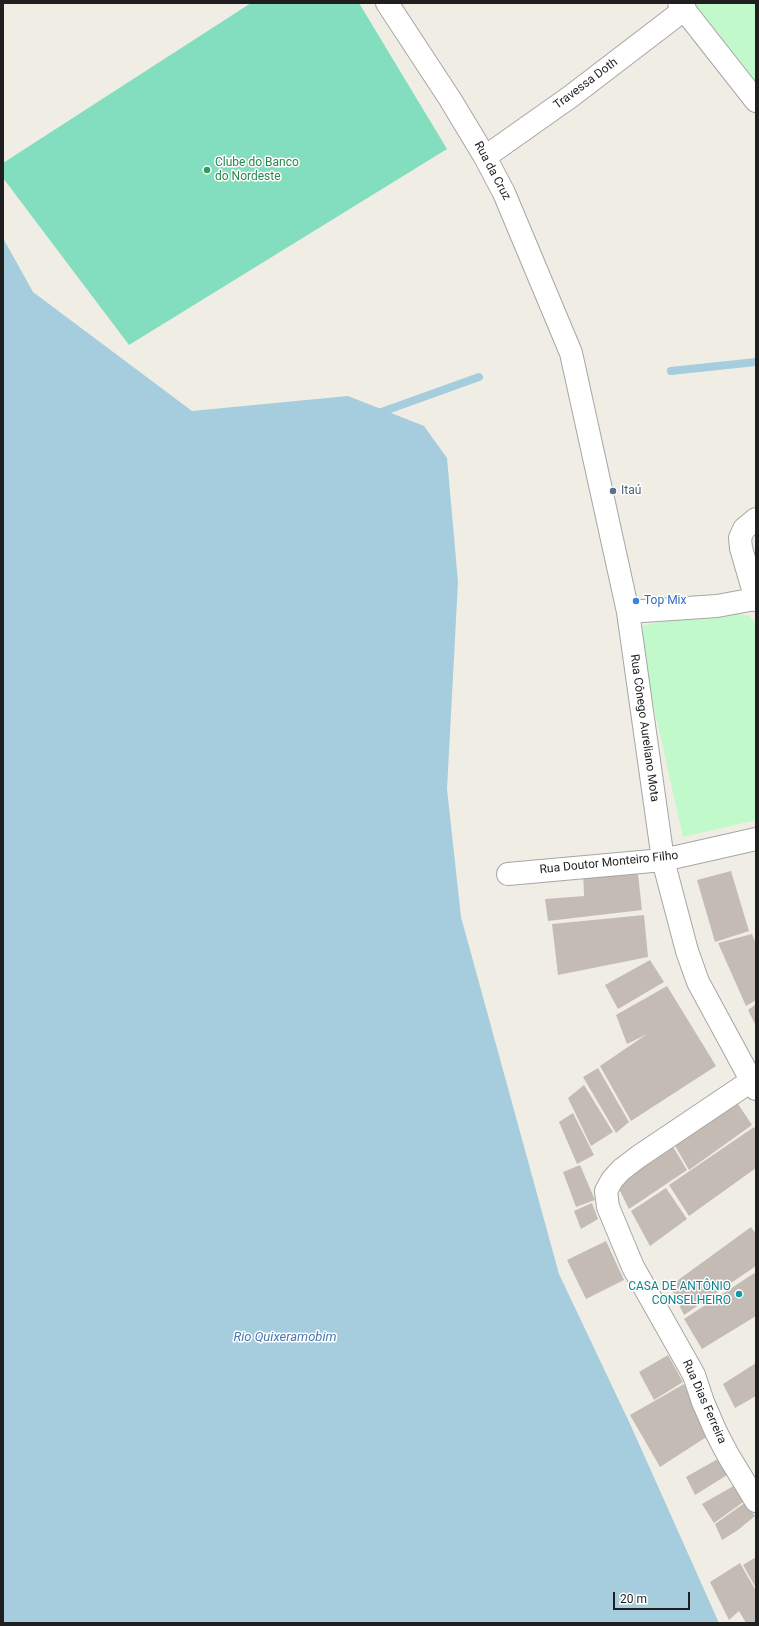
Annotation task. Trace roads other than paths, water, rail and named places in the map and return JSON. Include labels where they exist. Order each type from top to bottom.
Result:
[{"type":"street","name":"Rua da Cruz","points":[[386,3],[450,99],[485,157],[519,226],[571,353]]},
{"type":"street","name":"Travessa Doth","points":[[485,157],[570,97],[682,6]]},
{"type":"street","points":[[682,6],[756,101]]},
{"type":"street","name":"Rua Cônego Aureliano Mota","points":[[571,353],[628,612],[663,860],[687,951],[698,982],[754,1085]]},
{"type":"street","points":[[628,612],[717,606],[756,600],[740,548],[740,538],[744,529],[756,518]]},
{"type":"street","name":"Rua Doutor Monteiro Filho","points":[[508,874],[663,860],[756,839]]},
{"type":"street","name":"Rua Dias Ferreira","points":[[754,1085],[638,1157],[621,1170],[612,1180],[606,1191],[608,1207],[633,1267],[694,1375],[703,1402],[728,1455],[756,1501]]},
{"type":"water","name":"Rio Quixeramobim","points":[[3,238],[33,292],[192,411],[348,396],[424,426],[447,458],[458,582],[447,789],[461,917],[559,1274],[631,1426],[719,1623],[3,1623]]},
{"type":"waterway","points":[[671,371],[756,362]]},
{"type":"waterway","points":[[376,414],[479,377]]},
{"type":"place","name":"Clube do Banco do Nordeste","points":[[207,170]]},
{"type":"place","name":"Itaú","points":[[613,491]]},
{"type":"place","name":"Top Mix","points":[[636,601]]},
{"type":"place","name":"CASA DE ANTÔNIO CONSELHEIRO","points":[[739,1294]]}]
